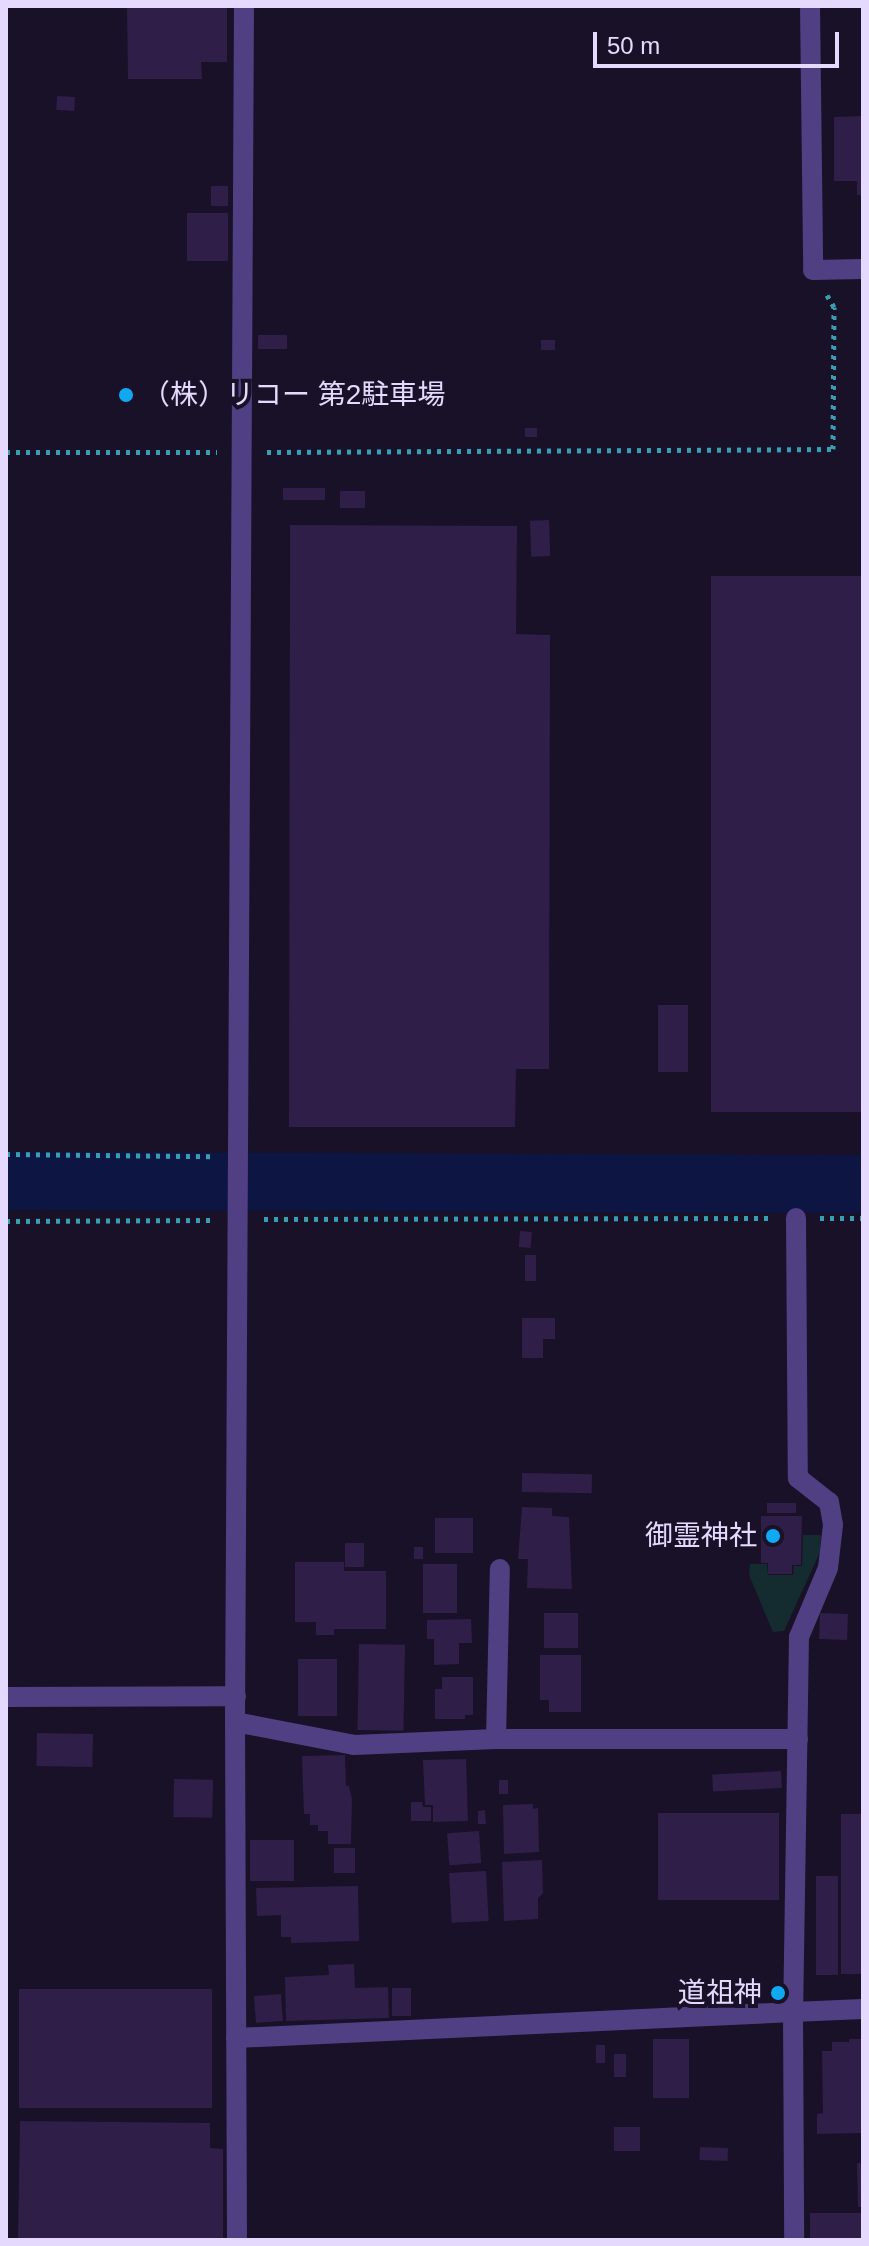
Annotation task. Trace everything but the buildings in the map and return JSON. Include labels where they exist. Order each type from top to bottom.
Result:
[{"type":"street","points":[[237,2240],[235,1722],[244,6]]},
{"type":"street","points":[[810,6],[813,270],[863,269]]},
{"type":"street","points":[[794,2240],[793,2012],[799,1637],[828,1568],[833,1525],[829,1502],[798,1478],[796,1218]]},
{"type":"street","points":[[496,1739],[500,1569]]},
{"type":"street","points":[[6,1697],[236,1696]]},
{"type":"street","points":[[235,1722],[354,1745],[496,1739],[798,1739]]},
{"type":"street","points":[[236,2038],[863,2009]]},
{"type":"path","points":[[6,452],[833,449],[834,307],[813,270]]},
{"type":"path","points":[[6,1154],[239,1158]]},
{"type":"path","points":[[6,1221],[239,1213],[863,1218]]},
{"type":"green space","points":[[803,1535],[821,1535],[820,1552],[784,1631],[773,1632],[749,1575],[750,1564],[767,1564],[768,1575],[793,1575],[794,1566],[802,1566]]},
{"type":"waterway","points":[[6,1181],[863,1184]]},
{"type":"place","name":"（株）リコー 第2駐車場","points":[[126,395]]},
{"type":"place","name":"御霊神社","points":[[773,1536]]},
{"type":"place","name":"道祖神","points":[[778,1993]]}]
